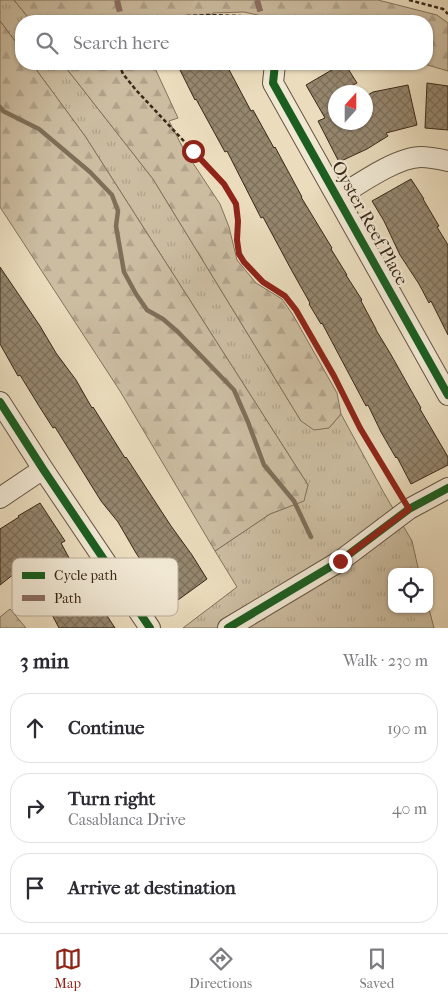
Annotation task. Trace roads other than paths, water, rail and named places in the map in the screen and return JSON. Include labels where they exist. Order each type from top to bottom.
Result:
[{"type":"street","name":"Oyster Reef Place","points":[[274,70],[273,82],[448,396]]},
{"type":"street","points":[[338,197],[396,163],[419,157],[448,161]]},
{"type":"street","points":[[0,402],[103,558]]},
{"type":"street","points":[[0,498],[43,469]]},
{"type":"street","points":[[228,628],[340,561],[409,509],[448,488]]},
{"type":"street","points":[[142,616],[150,628]]},
{"type":"waterway","points":[[0,107],[3,111],[39,129],[90,172],[112,195],[118,211],[116,226],[124,272],[136,294],[147,310],[163,319],[178,332],[234,390],[264,465],[294,501],[311,537]]}]
